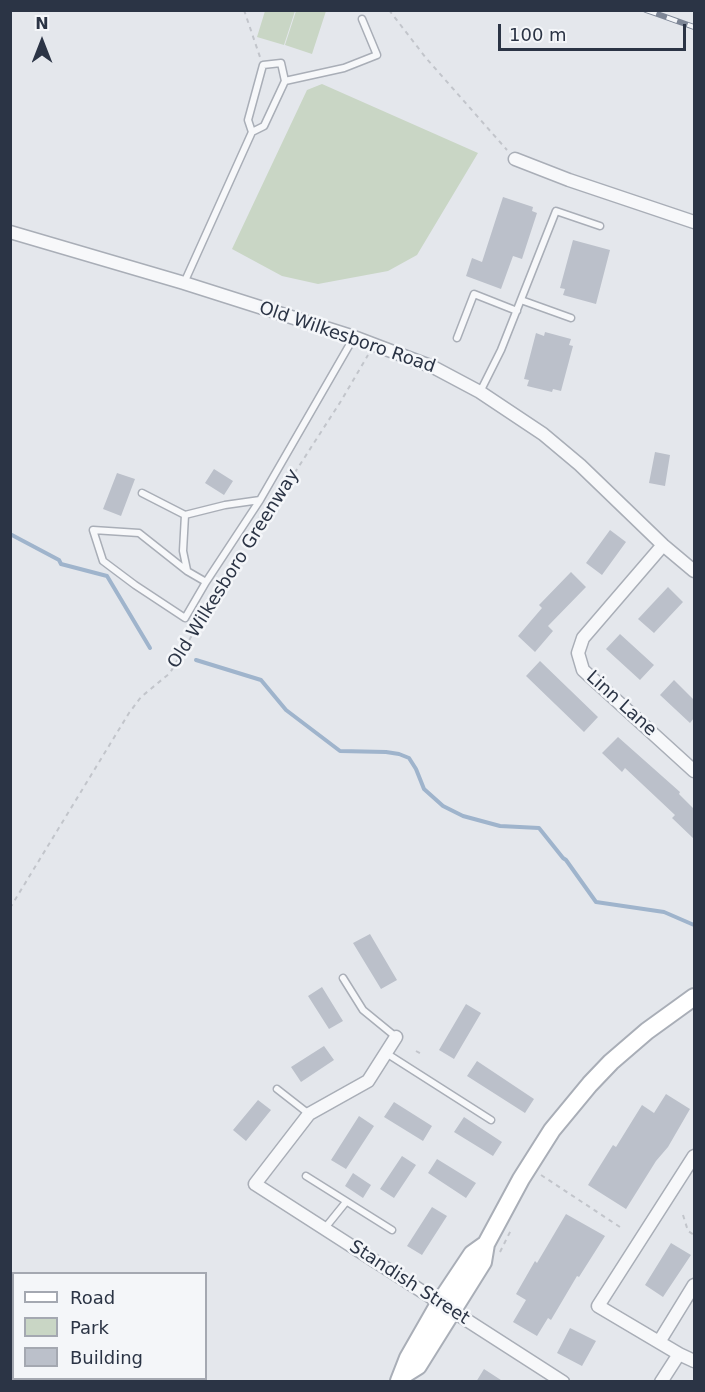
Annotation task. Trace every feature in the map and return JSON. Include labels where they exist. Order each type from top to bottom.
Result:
[{"type":"street","points":[[514,159],[694,222]]},
{"type":"street","name":"Old Wilkesboro Road","points":[[10,232],[184,283],[354,337],[434,367],[480,392],[543,434],[580,465],[663,545],[694,569]]},
{"type":"street","name":"Linn Lane","points":[[663,545],[583,638],[578,653],[583,670],[694,771]]},
{"type":"street","points":[[400,1379],[408,1358],[447,1306],[472,1254],[493,1248],[521,1179],[552,1130],[604,1069],[633,1042],[694,997]]},
{"type":"street","points":[[309,1114],[368,1081],[396,1037]]},
{"type":"street","name":"Standish Street","points":[[309,1114],[255,1184],[563,1382]]},
{"type":"street","points":[[694,1156],[598,1306],[694,1361]]},
{"type":"street","points":[[659,1342],[694,1285]]},
{"type":"street","points":[[661,1382],[679,1354]]},
{"type":"lane","points":[[285,81],[344,68],[377,55],[362,19]]},
{"type":"lane","points":[[184,283],[252,132],[264,126],[285,81],[281,63],[263,65],[248,120],[252,132]]},
{"type":"lane","points":[[480,392],[501,350],[556,211],[600,226]]},
{"type":"lane","points":[[457,338],[474,294],[517,311]]},
{"type":"lane","points":[[521,300],[571,318]]},
{"type":"lane","points":[[206,582],[187,571],[139,533],[93,530],[103,561],[185,618],[260,500],[354,337]]},
{"type":"lane","points":[[142,493],[185,515],[225,505],[260,500]]},
{"type":"lane","points":[[185,515],[183,551],[187,571]]},
{"type":"lane","points":[[343,978],[363,1010],[396,1037]]},
{"type":"lane","points":[[386,1053],[491,1120]]},
{"type":"lane","points":[[277,1089],[309,1114]]},
{"type":"lane","points":[[306,1176],[392,1230]]},
{"type":"lane","points":[[324,1229],[346,1202]]},
{"type":"path","points":[[244,10],[251,37],[263,65]]},
{"type":"path","points":[[389,10],[426,58],[514,159]]},
{"type":"path","name":"Old Wilkesboro Greenway","points":[[10,908],[129,712],[141,697],[170,672],[212,601],[341,401],[374,345]]},
{"type":"path","points":[[416,1051],[423,1055]]},
{"type":"path","points":[[539,1173],[623,1229]]},
{"type":"path","points":[[683,1215],[688,1231],[694,1235]]},
{"type":"path","points":[[493,1248],[514,1224]]},
{"type":"green space","points":[[265,11],[295,11],[284,45],[257,37]]},
{"type":"green space","points":[[296,11],[326,11],[312,54],[285,45]]},
{"type":"green space","points":[[322,84],[478,153],[417,255],[388,271],[318,284],[282,276],[232,249],[307,90]]},
{"type":"building","points":[[503,197],[533,207],[532,211],[537,213],[522,259],[513,256],[501,289],[466,276],[472,258],[482,262]]},
{"type":"building","points":[[573,240],[610,250],[596,304],[563,295],[565,289],[560,288]]},
{"type":"building","points":[[545,332],[571,339],[569,345],[573,346],[561,391],[553,389],[552,392],[527,386],[529,380],[524,379],[536,333],[544,336]]},
{"type":"building","points":[[655,452],[670,455],[665,486],[649,483]]},
{"type":"building","points":[[214,469],[233,481],[224,495],[205,483]]},
{"type":"building","points":[[117,473],[135,479],[121,516],[103,509]]},
{"type":"building","points":[[610,530],[626,542],[602,575],[586,563]]},
{"type":"building","points":[[571,572],[586,587],[548,626],[553,631],[535,652],[518,636],[542,608],[539,605]]},
{"type":"building","points":[[668,587],[683,602],[654,633],[638,619]]},
{"type":"building","points":[[620,634],[654,665],[640,680],[606,649]]},
{"type":"building","points":[[540,661],[598,717],[584,732],[526,676]]},
{"type":"building","points":[[674,680],[694,700],[694,718],[690,723],[660,695]]},
{"type":"building","points":[[618,737],[680,792],[679,794],[694,809],[694,839],[672,818],[675,815],[625,768],[622,772],[602,753]]},
{"type":"building","points":[[370,934],[397,980],[381,989],[353,943]]},
{"type":"building","points":[[322,987],[343,1021],[329,1029],[308,996]]},
{"type":"building","points":[[466,1004],[481,1013],[454,1059],[439,1050]]},
{"type":"building","points":[[324,1046],[334,1060],[301,1082],[291,1067]]},
{"type":"building","points":[[477,1061],[534,1099],[525,1113],[467,1076]]},
{"type":"building","points":[[666,1094],[690,1109],[668,1147],[656,1161],[626,1209],[588,1185],[613,1145],[616,1147],[642,1105],[654,1113]]},
{"type":"building","points":[[258,1100],[271,1110],[246,1141],[233,1130]]},
{"type":"building","points":[[394,1102],[432,1126],[423,1141],[384,1117]]},
{"type":"building","points":[[359,1116],[374,1126],[346,1169],[331,1160]]},
{"type":"building","points":[[464,1117],[502,1142],[493,1156],[454,1132]]},
{"type":"building","points":[[402,1156],[416,1165],[394,1198],[380,1189]]},
{"type":"building","points":[[437,1159],[476,1183],[466,1198],[428,1173]]},
{"type":"building","points":[[353,1173],[371,1185],[363,1198],[345,1186]]},
{"type":"building","points":[[432,1207],[447,1216],[422,1255],[407,1246]]},
{"type":"building","points":[[566,1214],[605,1236],[579,1277],[577,1276],[551,1320],[548,1318],[537,1336],[513,1322],[526,1300],[516,1294]]},
{"type":"building","points":[[671,1243],[691,1255],[663,1297],[645,1285]]},
{"type":"building","points":[[570,1328],[596,1341],[582,1366],[557,1353]]},
{"type":"building","points":[[484,1369],[504,1382],[476,1382]]},
{"type":"waterway","points":[[10,534],[59,560],[61,564],[107,576],[150,648]]},
{"type":"waterway","points":[[196,660],[261,680],[286,710],[340,751],[386,752],[409,758],[424,789],[443,806],[463,816],[500,826],[539,828],[566,860],[596,902],[664,912],[694,925]]},
{"type":"railway","points":[[646,10],[694,27]]}]
